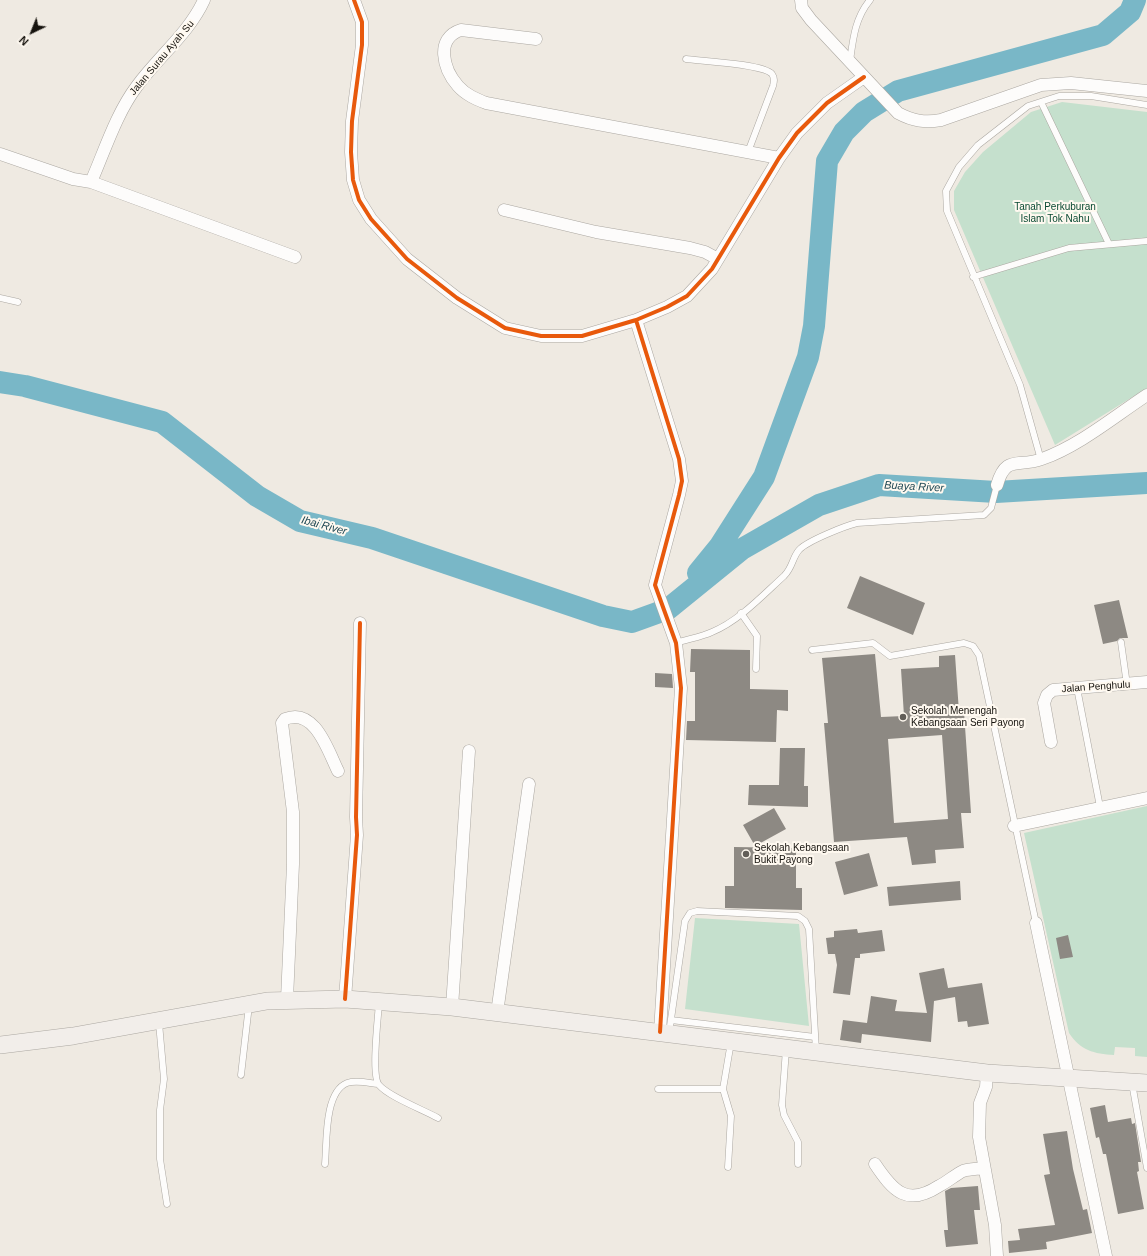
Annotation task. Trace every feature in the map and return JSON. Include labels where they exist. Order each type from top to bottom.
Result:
[{"type":"main road","points":[[0,1045],[73,1036],[249,1003],[287,999],[345,999],[452,1007],[497,1013],[666,1029],[731,1041],[786,1048],[816,1044],[987,1073],[1140,1083]]},
{"type":"street","name":"Jalan Surau Ayah Su","points":[[91,182],[127,100],[198,14],[204,0]]},
{"type":"street","points":[[354,0],[362,22],[362,44],[352,121],[351,152],[353,180],[359,200],[371,219],[407,259],[457,298],[505,328],[541,336],[582,336],[636,320],[667,307],[687,296],[712,269],[779,158],[797,133],[827,103],[867,80]]},
{"type":"street","points":[[801,0],[802,8],[811,20],[898,112],[908,119],[926,123],[941,120],[1041,85],[1071,83],[1147,91]]},
{"type":"street","points":[[536,39],[461,30],[453,32],[448,37],[444,49],[445,62],[450,75],[458,86],[471,97],[486,103],[779,158]]},
{"type":"street","points":[[0,154],[73,179],[91,182],[295,257]]},
{"type":"street","points":[[504,210],[596,232],[690,248],[704,252],[718,259]]},
{"type":"street","points":[[636,320],[679,459],[682,481],[680,495],[656,578],[656,592],[674,637],[681,688],[666,1029]]},
{"type":"street","points":[[997,485],[1001,472],[1005,467],[1013,464],[1041,460],[1075,442],[1147,395]]},
{"type":"street","points":[[345,999],[357,835],[356,817],[360,623]]},
{"type":"street","name":"Jalan Penghulu","points":[[1051,742],[1044,703],[1047,695],[1053,690],[1128,685],[1147,682]]},
{"type":"street","points":[[287,999],[293,812],[282,723],[285,719],[290,717],[302,718],[316,727],[338,771]]},
{"type":"street","points":[[452,1007],[469,751]]},
{"type":"street","points":[[497,1013],[529,784]]},
{"type":"street","points":[[1014,826],[1147,798]]},
{"type":"street","points":[[1036,923],[1106,1256]]},
{"type":"street","points":[[987,1073],[986,1087],[980,1103],[979,1137],[995,1225],[997,1256]]},
{"type":"street","points":[[875,1164],[888,1184],[903,1195],[919,1196],[934,1190],[963,1171],[984,1168]]},
{"type":"lane","points":[[850,61],[856,21],[863,8],[870,0]]},
{"type":"lane","points":[[686,59],[762,67],[773,75],[775,80],[748,152]]},
{"type":"lane","points":[[1041,460],[1020,385],[973,278],[947,211],[946,191],[958,167],[978,145],[1028,106],[1058,96],[1091,96],[1147,105]]},
{"type":"lane","points":[[1041,102],[1109,244]]},
{"type":"lane","points":[[973,278],[1052,252],[1069,248],[1147,240]]},
{"type":"lane","points":[[0,298],[18,302]]},
{"type":"lane","points":[[674,637],[712,632],[741,613],[785,574],[793,565],[795,556],[804,546],[847,525],[857,523],[984,515],[991,508],[997,485]]},
{"type":"lane","points":[[741,613],[757,636],[756,669]]},
{"type":"lane","points":[[1121,642],[1128,685]]},
{"type":"lane","points":[[812,650],[873,643],[890,656],[964,643],[973,646],[980,655],[1014,826],[1036,923]]},
{"type":"lane","points":[[1077,688],[1100,808]]},
{"type":"lane","points":[[697,911],[798,916],[805,921],[809,929],[816,1044],[666,1029],[685,921],[690,913],[697,911]]},
{"type":"lane","points":[[379,1002],[375,1059],[375,1075],[378,1084],[389,1094],[438,1118]]},
{"type":"lane","points":[[241,1075],[249,1003]]},
{"type":"lane","points":[[158,1021],[164,1079],[160,1116],[160,1159],[167,1204]]},
{"type":"lane","points":[[728,1167],[731,1116],[723,1089],[731,1041]]},
{"type":"lane","points":[[786,1048],[782,1105],[784,1114],[798,1142],[798,1164]]},
{"type":"lane","points":[[325,1164],[330,1104],[332,1098],[341,1087],[347,1083],[378,1084]]},
{"type":"lane","points":[[1140,1083],[1147,1168]]},
{"type":"lane","points":[[658,1089],[723,1089]]},
{"type":"green space","name":"Tanah Perkuburan Islam Tok Nahu","points":[[1062,102],[1147,112],[1147,388],[1055,445],[954,210],[954,191],[965,172],[983,152],[1031,112]]},
{"type":"green space","points":[[1147,806],[1147,1057],[1135,1056],[1135,1048],[1115,1047],[1114,1055],[1100,1054],[1083,1047],[1073,1039],[1069,1033],[1024,833]]},
{"type":"green space","points":[[695,918],[799,924],[809,1026],[685,1009]]},
{"type":"building","points":[[860,576],[925,603],[913,635],[847,608]]},
{"type":"building","points":[[1119,600],[1128,638],[1120,638],[1117,641],[1103,644],[1094,605]]},
{"type":"building","points":[[691,649],[750,650],[750,689],[788,690],[788,711],[777,710],[776,742],[686,740],[687,721],[695,721],[695,672],[690,672]]},
{"type":"building","points":[[875,654],[881,717],[904,716],[901,669],[939,667],[939,656],[955,655],[959,712],[964,712],[971,813],[961,813],[964,848],[935,850],[936,863],[912,865],[907,837],[834,842],[824,723],[828,723],[822,658]],"holes":[[[942,735],[948,819],[894,823],[888,739]]]},
{"type":"building","points":[[655,673],[672,674],[673,688],[655,687]]},
{"type":"building","points":[[780,748],[805,748],[804,786],[808,786],[808,807],[748,805],[749,785],[779,785]]},
{"type":"building","points":[[774,808],[786,829],[755,846],[743,825]]},
{"type":"building","points":[[734,847],[796,848],[796,888],[802,888],[802,910],[725,908],[725,886],[734,886]]},
{"type":"building","points":[[869,853],[878,886],[844,895],[835,862]]},
{"type":"building","points":[[960,881],[961,900],[889,906],[887,887]]},
{"type":"building","points":[[857,929],[858,933],[882,930],[885,951],[860,954],[860,958],[855,958],[850,995],[833,993],[837,965],[835,954],[828,954],[826,938],[834,937],[834,931]]},
{"type":"building","points":[[1068,935],[1073,957],[1060,959],[1056,938]]},
{"type":"building","points":[[944,968],[948,988],[982,983],[989,1024],[968,1027],[967,1021],[958,1022],[955,997],[934,1001],[931,1042],[862,1034],[861,1043],[840,1040],[843,1020],[867,1023],[871,996],[897,1000],[895,1011],[927,1013],[919,973]]},
{"type":"building","points":[[1105,1105],[1108,1122],[1131,1118],[1132,1124],[1135,1123],[1141,1162],[1138,1162],[1139,1171],[1137,1172],[1144,1209],[1118,1214],[1106,1154],[1103,1154],[1099,1137],[1096,1138],[1090,1108]]},
{"type":"building","points":[[1067,1131],[1073,1169],[1083,1210],[1087,1209],[1092,1233],[1046,1242],[1047,1249],[1009,1253],[1008,1241],[1020,1240],[1018,1229],[1055,1225],[1044,1175],[1050,1174],[1043,1134]]},
{"type":"building","points":[[978,1186],[980,1210],[974,1210],[978,1244],[946,1247],[944,1230],[948,1230],[945,1191],[951,1188]]},
{"type":"waterway","points":[[698,573],[720,546],[764,477],[808,357],[814,326],[827,161],[844,132],[864,112],[898,91],[1103,35],[1130,12],[1135,0]]},
{"type":"waterway","name":"Ibai River","points":[[0,382],[25,386],[162,422],[257,496],[300,521],[372,538],[603,616],[632,622],[668,609],[742,549],[819,505],[879,485],[996,492],[1147,483]]},
{"type":"cycle path","points":[[354,0],[362,22],[362,45],[352,121],[351,152],[353,180],[359,200],[371,219],[407,259],[457,298],[505,328],[541,336],[582,336],[636,320],[667,307],[687,296],[712,269],[779,158],[797,133],[827,103],[864,77]]},
{"type":"cycle path","points":[[636,320],[679,459],[682,481],[655,585],[676,643],[681,688],[660,1032]]},
{"type":"cycle path","points":[[345,999],[357,835],[356,817],[360,623]]},
{"type":"place","name":"Sekolah Menengah Kebangsaan Seri Payong","points":[[903,717]]},
{"type":"place","name":"Sekolah Kebangsaan Bukit Payong","points":[[746,854]]},
{"type":"water label","name":"Buaya River","points":[[914,487]]}]
